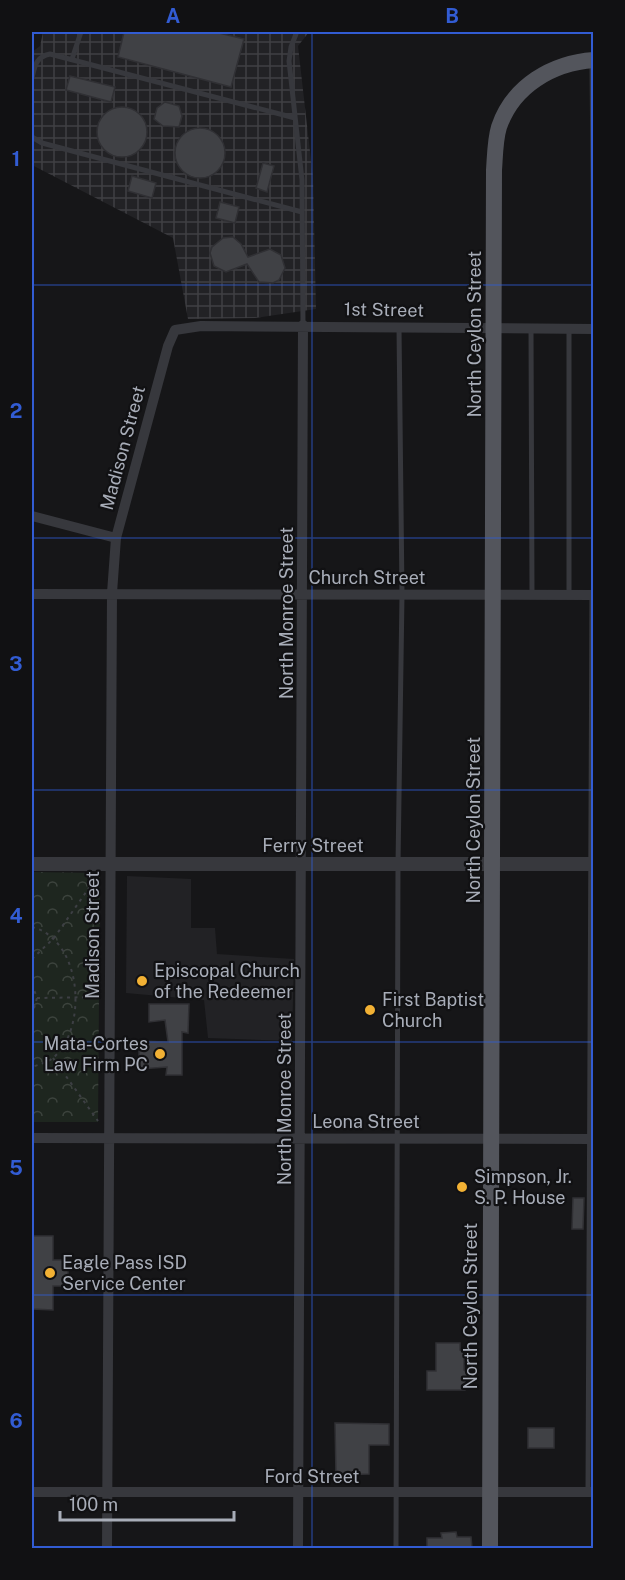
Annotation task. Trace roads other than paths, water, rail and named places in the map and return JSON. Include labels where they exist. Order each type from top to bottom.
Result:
[{"type":"main road","name":"North Ceylon Street","points":[[490,1548],[490,1139],[494,865],[494,170],[499,128],[516,96],[545,72],[593,60]]},
{"type":"street","name":"1st Street","points":[[175,330],[201,326],[303,325],[594,329]]},
{"type":"street","name":"North Monroe Street","points":[[298,1548],[302,1139],[300,863],[304,594],[303,325]]},
{"type":"street","name":"Madison Street","points":[[106,1548],[109,997],[104,869],[112,593],[116,538],[168,346],[175,330]]},
{"type":"street","points":[[32,516],[116,538]]},
{"type":"street","name":"Church Street","points":[[32,594],[593,595]]},
{"type":"street","name":"Ferry Street","points":[[32,864],[104,869],[300,863],[592,864]]},
{"type":"street","name":"Leona Street","points":[[32,1138],[591,1139]]},
{"type":"street","name":"Ford Street","points":[[32,1492],[299,1494],[591,1492]]},
{"type":"lane","points":[[72,60],[81,32]]},
{"type":"lane","points":[[296,34],[291,47],[290,61],[303,180],[303,325]]},
{"type":"lane","points":[[32,78],[36,61],[41,56],[50,54],[295,118]]},
{"type":"lane","points":[[593,60],[594,286]]},
{"type":"lane","points":[[32,137],[42,143],[302,212]]},
{"type":"lane","points":[[396,1548],[396,1139],[402,595],[399,327]]},
{"type":"lane","points":[[531,329],[532,595]]},
{"type":"lane","points":[[568,595],[569,329]]},
{"type":"lane","points":[[591,1492],[593,595]]},
{"type":"place","name":"Episcopal Church of the Redeemer","points":[[142,981]]},
{"type":"place","name":"First Baptist Church","points":[[370,1010]]},
{"type":"place","name":"Mata-Cortes Law Firm PC","points":[[160,1054]]},
{"type":"place","name":"Simpson, Jr. S. P. House","points":[[462,1187]]},
{"type":"place","name":"Eagle Pass ISD Service Center","points":[[50,1273]]}]
